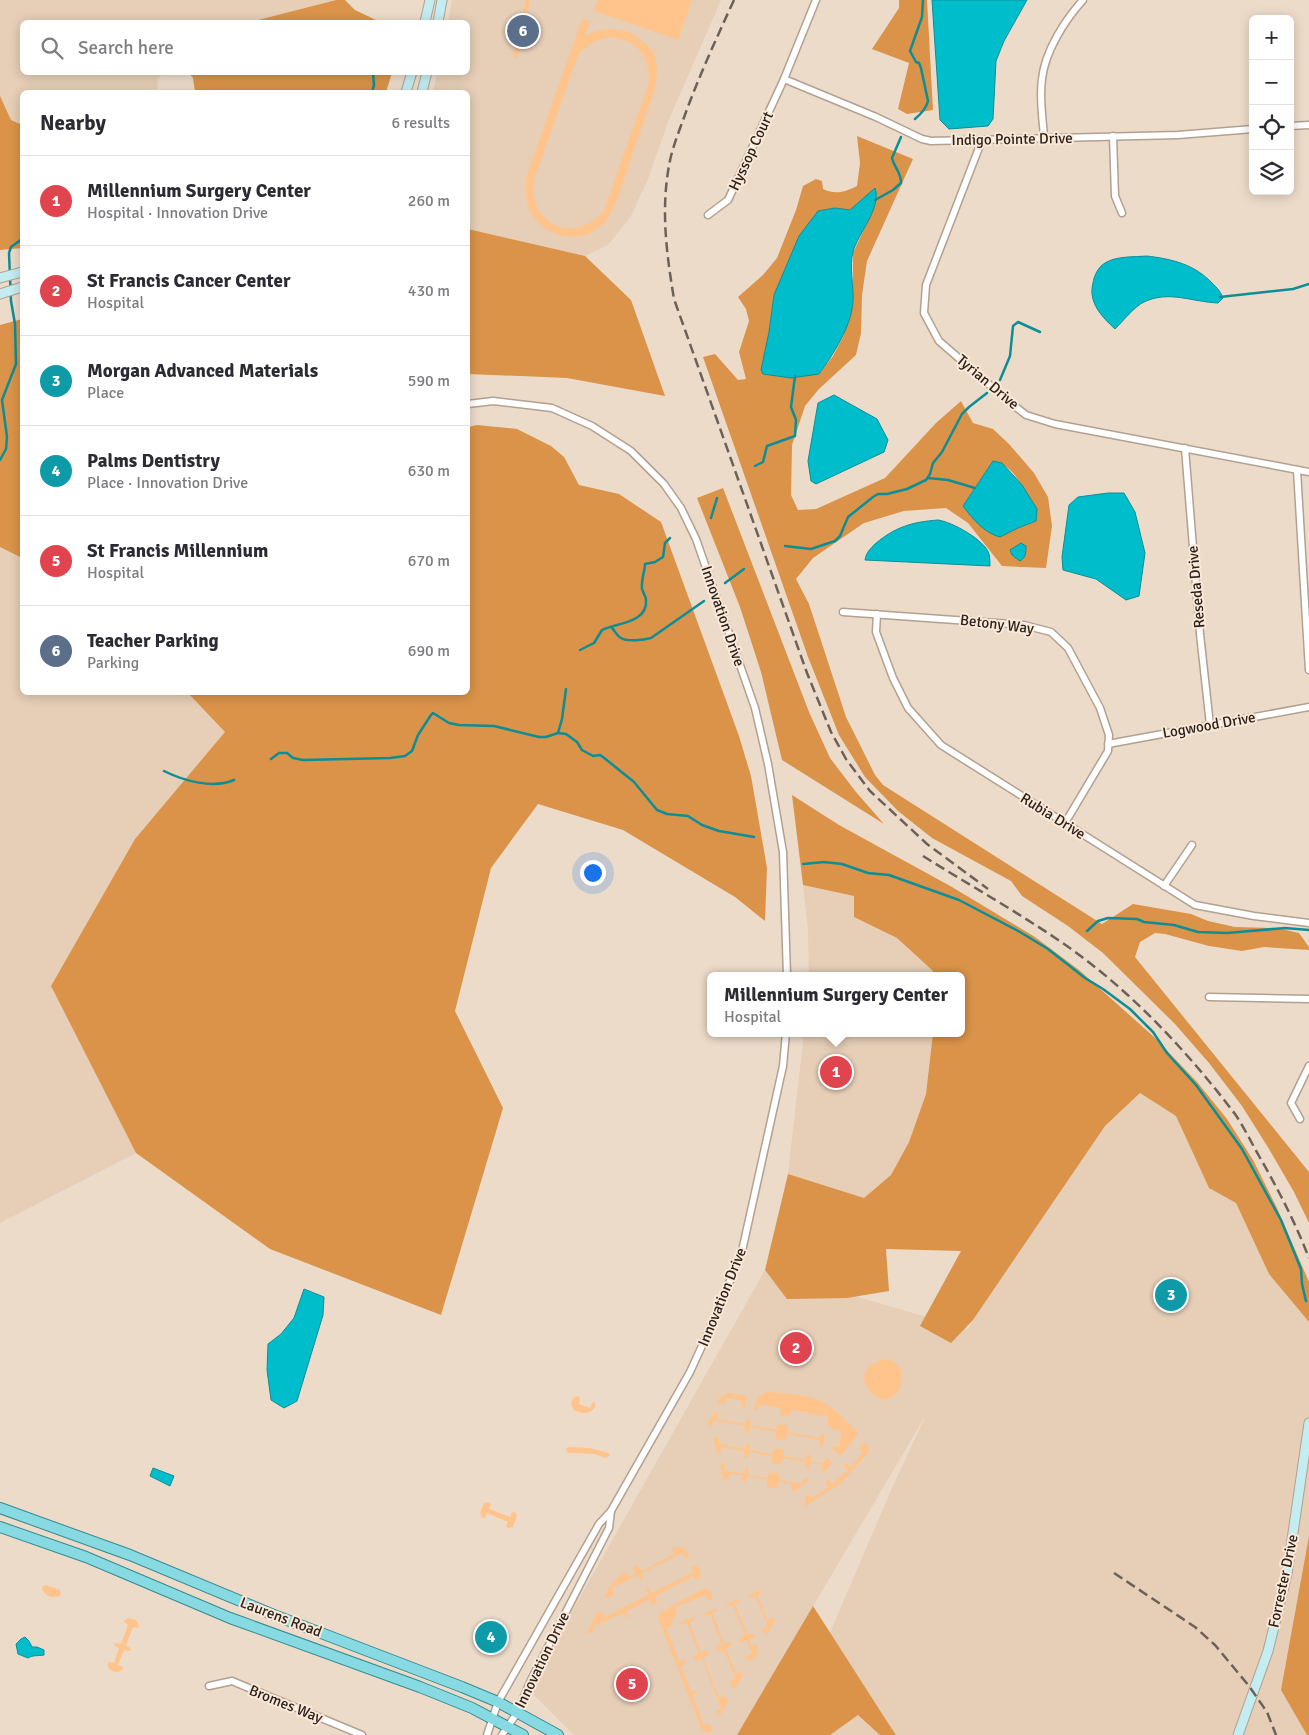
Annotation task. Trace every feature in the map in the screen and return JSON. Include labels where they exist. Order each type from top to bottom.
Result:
[{"type":"main road","name":"Laurens Road","points":[[0,1508],[75,1534],[274,1615],[498,1702],[558,1735]]},
{"type":"main road","name":"Laurens Road","points":[[0,1527],[68,1550],[170,1594],[420,1687],[472,1708],[492,1719],[505,1731],[523,1735]]},
{"type":"main road","points":[[68,1550],[75,1534]]},
{"type":"main road","points":[[268,1632],[274,1615]]},
{"type":"street","points":[[425,20],[430,0]]},
{"type":"street","points":[[438,20],[442,0]]},
{"type":"street","name":"Hyssop Court","points":[[708,215],[728,200],[784,79],[816,0]]},
{"type":"street","points":[[1044,138],[1041,81],[1044,65],[1070,18],[1083,0]]},
{"type":"street","points":[[407,90],[411,75]]},
{"type":"street","points":[[422,90],[426,75]]},
{"type":"street","name":"Indigo Pointe Drive","points":[[784,79],[876,117],[922,139],[931,141],[1178,135],[1249,129]]},
{"type":"street","points":[[1294,126],[1309,125]]},
{"type":"street","points":[[1113,136],[1115,196],[1122,213]]},
{"type":"street","name":"Tyrian Drive","points":[[982,140],[926,285],[924,313],[939,341],[1026,415],[1055,424],[1309,472]]},
{"type":"street","points":[[0,278],[20,273]]},
{"type":"street","points":[[0,294],[20,288]]},
{"type":"street","name":"Innovation Drive","points":[[470,404],[493,401],[552,408],[592,426],[631,451],[664,484],[681,508],[696,539],[723,614],[755,708],[766,755],[783,852],[788,972]]},
{"type":"street","name":"Reseda Drive","points":[[1185,448],[1199,624],[1210,725]]},
{"type":"street","points":[[1297,470],[1309,670]]},
{"type":"street","name":"Betony Way","points":[[843,612],[1024,625],[1050,632],[1068,648],[1100,708],[1109,735],[1108,744]]},
{"type":"street","name":"Rubia Drive","points":[[877,614],[876,632],[893,678],[908,708],[941,745],[1195,905],[1254,916],[1309,923]]},
{"type":"street","name":"Logwood Drive","points":[[1108,744],[1309,707]]},
{"type":"street","points":[[1064,823],[1108,751],[1108,744]]},
{"type":"street","points":[[1164,886],[1192,845]]},
{"type":"street","points":[[1209,997],[1309,998]]},
{"type":"street","name":"Innovation Drive","points":[[487,1735],[498,1702],[599,1524],[611,1511],[690,1372],[717,1313],[742,1251],[781,1074],[786,1037]]},
{"type":"street","points":[[1300,1119],[1291,1103],[1309,1066]]},
{"type":"street","name":"Forrester Drive","points":[[1238,1735],[1268,1651],[1286,1574],[1309,1423]]},
{"type":"street","name":"Innovation Drive","points":[[505,1731],[517,1712],[531,1680],[609,1528],[611,1511]]},
{"type":"street","name":"Bromes Way","points":[[209,1686],[232,1681],[362,1735]]},
{"type":"shaded area","points":[[0,0],[335,0],[258,20],[20,20],[20,75],[162,75],[158,78],[157,90],[20,90],[20,124],[11,120],[0,96]]},
{"type":"shaded area","points":[[336,0],[345,0],[355,10],[376,20],[258,20]]},
{"type":"shaded area","points":[[452,0],[721,0],[668,122],[648,179],[630,218],[608,245],[585,256],[470,229],[470,90],[433,90],[437,75],[470,75],[470,20],[448,20]]},
{"type":"shaded area","points":[[525,0],[530,0],[527,19],[534,21],[527,23],[517,58],[513,57],[522,23],[516,21],[517,18],[523,19]]},
{"type":"shaded area","points":[[598,0],[692,0],[678,40],[594,11]]},
{"type":"shaded area","points":[[899,0],[927,0],[933,110],[907,114],[898,109],[909,63],[872,49],[899,8]]},
{"type":"shaded area","points":[[582,19],[590,21],[585,36],[600,30],[623,30],[637,37],[648,46],[653,52],[656,61],[656,85],[618,197],[604,223],[591,233],[575,237],[559,235],[545,228],[534,218],[528,206],[526,200],[526,178]],"holes":[[[609,37],[634,45],[640,51],[647,64],[649,83],[604,210],[593,221],[581,227],[568,228],[556,225],[546,219],[538,209],[534,196],[534,180],[578,55],[596,41]]]},
{"type":"shaded area","points":[[191,75],[391,75],[387,90],[195,90],[193,78]]},
{"type":"shaded area","points":[[0,96],[11,120],[20,124],[20,248],[0,250]]},
{"type":"shaded area","points":[[857,136],[913,159],[867,261],[862,295],[861,333],[856,355],[819,389],[805,406],[792,445],[791,495],[798,510],[816,509],[885,478],[936,423],[961,401],[973,423],[993,429],[1034,473],[1048,497],[1052,526],[1046,568],[1002,566],[968,523],[946,508],[904,511],[864,523],[813,558],[796,579],[809,604],[846,717],[875,775],[883,785],[1102,924],[1133,904],[1191,914],[1208,921],[1235,927],[1277,928],[1299,933],[1309,947],[1309,950],[1264,947],[1242,951],[1209,946],[1155,933],[1140,942],[1135,957],[1309,1172],[1309,1223],[1294,1192],[1242,1106],[1209,1063],[1175,1024],[1103,953],[1068,926],[1022,896],[1011,881],[932,838],[898,811],[865,777],[839,735],[808,657],[703,357],[715,354],[738,380],[746,379],[739,352],[749,321],[746,309],[738,297],[763,275],[777,258],[796,210],[803,186],[816,179],[822,181],[823,189],[828,191],[840,192],[848,190],[857,186],[860,163]],"holes":[[[877,195],[872,212],[853,253],[853,304],[843,337],[833,356],[819,374],[769,332],[774,295],[835,208],[850,210]],[[993,461],[1002,464],[1015,476],[1021,485],[1036,521],[1018,528],[963,506]]]},
{"type":"shaded area","points":[[470,229],[585,256],[631,300],[665,396],[567,378],[470,374]]},
{"type":"shaded area","points":[[20,320],[20,557],[0,547],[0,325]]},
{"type":"shaded area","points":[[477,425],[517,429],[551,446],[564,457],[579,485],[619,494],[661,522],[739,736],[751,776],[767,868],[765,921],[735,897],[623,830],[538,804],[491,868],[455,1011],[503,1108],[441,1315],[270,1249],[136,1153],[51,986],[135,839],[225,732],[190,695],[470,695],[470,427]]},
{"type":"shaded area","points":[[723,488],[809,712],[830,758],[884,824],[782,760],[761,672],[740,607],[697,498]]},
{"type":"shaded area","points":[[0,547],[20,557],[20,695],[190,695],[226,732],[135,839],[51,986],[136,1153],[0,1223]]},
{"type":"shaded area","points":[[792,795],[839,825],[952,887],[1035,937],[1079,970],[1153,1036],[1197,1082],[1227,1119],[1253,1160],[1277,1208],[1309,1282],[1309,1322],[1269,1274],[1236,1203],[1209,1188],[1176,1116],[1140,1093],[1105,1126],[973,1320],[951,1343],[920,1326],[961,1251],[886,1249],[889,1291],[847,1298],[787,1299],[765,1270],[788,1174],[864,1198],[891,1175],[909,1142],[926,1094],[933,1037],[965,1037],[965,972],[933,972],[897,938],[854,917],[854,896],[803,885]]},
{"type":"shaded area","points":[[803,885],[854,896],[854,917],[897,938],[933,972],[809,972],[808,930]]},
{"type":"shaded area","points":[[804,1037],[933,1037],[926,1094],[909,1142],[891,1175],[864,1198],[788,1174]]},
{"type":"shaded area","points":[[1140,1093],[1176,1116],[1209,1188],[1236,1203],[1269,1274],[1309,1322],[1309,1536],[1282,1690],[1307,1735],[786,1735],[892,1488],[926,1415],[737,1735],[574,1735],[528,1689],[765,1270],[968,1329],[1105,1126]]},
{"type":"shaded area","points":[[886,1359],[896,1363],[901,1370],[902,1379],[900,1388],[895,1395],[888,1399],[880,1399],[867,1386],[864,1375],[874,1363]]},
{"type":"shaded area","points":[[766,1392],[802,1396],[821,1401],[835,1410],[858,1434],[839,1455],[832,1448],[834,1446],[839,1447],[842,1431],[832,1429],[828,1425],[828,1417],[792,1410],[790,1416],[781,1415],[780,1408],[760,1404],[756,1410],[754,1408],[758,1397]]},
{"type":"shaded area","points":[[729,1393],[747,1396],[745,1408],[742,1407],[742,1401],[727,1398],[724,1404],[718,1403],[719,1398]]},
{"type":"shaded area","points":[[577,1396],[580,1398],[579,1404],[590,1408],[594,1402],[596,1406],[586,1413],[574,1410],[571,1404],[573,1398]]},
{"type":"shaded area","points":[[715,1412],[718,1413],[717,1419],[746,1424],[749,1418],[751,1420],[750,1425],[776,1430],[778,1424],[787,1425],[788,1432],[820,1438],[822,1432],[825,1436],[822,1447],[819,1446],[820,1440],[788,1434],[785,1440],[776,1439],[776,1432],[750,1427],[747,1434],[745,1426],[713,1420],[712,1425],[709,1427],[708,1422]]},
{"type":"shaded area","points":[[713,1437],[719,1438],[719,1444],[745,1449],[748,1443],[750,1445],[749,1450],[772,1454],[775,1448],[784,1450],[783,1456],[806,1460],[809,1454],[811,1456],[810,1461],[823,1464],[826,1457],[833,1463],[822,1473],[822,1465],[810,1463],[807,1469],[805,1467],[806,1462],[783,1458],[781,1464],[772,1463],[771,1456],[749,1452],[748,1457],[745,1458],[744,1451],[722,1447],[720,1453],[717,1453]]},
{"type":"shaded area","points":[[863,1443],[868,1444],[869,1452],[841,1483],[804,1507],[806,1495],[809,1494],[812,1498],[828,1488],[826,1481],[829,1480],[832,1484],[848,1470],[844,1464],[851,1467],[863,1452],[859,1447]]},
{"type":"shaded area","points":[[568,1447],[590,1448],[609,1453],[610,1455],[606,1458],[594,1454],[568,1453],[566,1449]]},
{"type":"shaded area","points":[[721,1463],[725,1464],[724,1470],[743,1474],[746,1467],[749,1469],[748,1475],[767,1478],[770,1472],[779,1474],[779,1480],[801,1484],[804,1478],[809,1481],[793,1492],[791,1484],[778,1482],[777,1488],[767,1487],[767,1480],[748,1476],[745,1483],[742,1481],[743,1476],[731,1473],[727,1480],[723,1478]]},
{"type":"shaded area","points":[[488,1502],[491,1504],[489,1509],[510,1517],[512,1512],[516,1513],[517,1516],[513,1527],[508,1528],[506,1526],[508,1522],[487,1513],[485,1518],[482,1518],[480,1513],[484,1503]]},
{"type":"shaded area","points":[[1309,1536],[1309,1735],[1307,1735],[1281,1690]]},
{"type":"shaded area","points":[[674,1547],[684,1549],[688,1552],[689,1557],[686,1558],[683,1553],[642,1573],[643,1580],[638,1575],[612,1588],[614,1594],[608,1598],[605,1597],[616,1579],[626,1572],[630,1577],[635,1574],[633,1568],[637,1565],[642,1571],[674,1554],[672,1550]]},
{"type":"shaded area","points":[[692,1565],[696,1565],[700,1570],[701,1574],[698,1580],[693,1576],[656,1596],[657,1603],[653,1605],[649,1600],[627,1611],[628,1618],[626,1618],[624,1613],[594,1626],[594,1633],[587,1633],[597,1613],[602,1612],[605,1617],[648,1595],[647,1588],[652,1593],[693,1572]]},
{"type":"shaded area","points":[[46,1585],[60,1590],[61,1595],[52,1597],[47,1595],[42,1589]]},
{"type":"shaded area","points":[[702,1589],[710,1592],[712,1600],[708,1600],[706,1595],[675,1607],[677,1614],[673,1618],[671,1626],[666,1628],[679,1661],[684,1660],[686,1663],[681,1667],[691,1691],[697,1691],[697,1693],[692,1695],[704,1725],[710,1724],[712,1731],[708,1733],[702,1730],[658,1618],[661,1612]]},
{"type":"shaded area","points":[[761,1590],[762,1593],[757,1595],[767,1619],[773,1618],[775,1621],[767,1634],[762,1631],[763,1628],[768,1626],[755,1596],[748,1597]]},
{"type":"shaded area","points":[[738,1599],[740,1602],[735,1604],[747,1634],[753,1633],[755,1637],[749,1640],[751,1646],[757,1644],[758,1646],[757,1653],[751,1661],[746,1657],[752,1653],[747,1641],[741,1643],[739,1639],[745,1635],[733,1605],[727,1607],[726,1605]]},
{"type":"shaded area","points":[[813,1606],[896,1735],[880,1735],[858,1715],[830,1735],[737,1735]]},
{"type":"shaded area","points":[[716,1608],[717,1611],[712,1613],[724,1643],[730,1642],[732,1645],[726,1649],[736,1673],[742,1672],[743,1675],[735,1688],[732,1687],[730,1682],[735,1677],[724,1650],[718,1652],[716,1648],[722,1644],[710,1614],[704,1616],[703,1614]]},
{"type":"shaded area","points":[[693,1617],[694,1620],[689,1622],[701,1652],[707,1651],[709,1654],[703,1658],[719,1698],[725,1696],[728,1701],[719,1715],[716,1711],[721,1708],[702,1659],[695,1661],[693,1657],[699,1653],[687,1623],[682,1625],[680,1623]]},
{"type":"shaded area","points":[[129,1618],[136,1620],[139,1626],[138,1628],[133,1627],[126,1645],[131,1650],[124,1650],[118,1665],[123,1667],[123,1669],[118,1672],[113,1671],[109,1669],[107,1664],[109,1662],[114,1663],[119,1648],[114,1643],[121,1644],[128,1625],[123,1621]]},
{"type":"water","points":[[932,0],[1027,0],[1004,41],[996,61],[993,119],[988,126],[949,129],[940,120]]},
{"type":"water","points":[[875,188],[875,204],[853,252],[852,311],[845,331],[835,349],[819,374],[791,378],[763,374],[761,370],[774,295],[799,236],[818,211],[835,208],[850,210]]},
{"type":"water","points":[[1147,256],[1172,260],[1188,266],[1202,274],[1215,286],[1223,298],[1218,303],[1172,297],[1153,299],[1137,307],[1115,329],[1101,314],[1094,302],[1092,290],[1095,275],[1100,267],[1114,259]]},
{"type":"water","points":[[834,395],[877,419],[888,440],[884,452],[816,484],[811,481],[808,461],[818,403]]},
{"type":"water","points":[[993,461],[1002,463],[1022,485],[1037,509],[1036,521],[1000,537],[984,529],[963,506]]},
{"type":"water","points":[[1124,493],[1135,512],[1145,553],[1139,596],[1126,600],[1096,579],[1063,570],[1062,557],[1069,505],[1078,497]]},
{"type":"water","points":[[938,520],[959,528],[981,543],[989,554],[990,566],[865,560],[867,553],[875,544],[897,529],[920,522]]},
{"type":"water","points":[[1021,543],[1026,546],[1026,551],[1025,556],[1020,561],[1012,555],[1010,550]]},
{"type":"water","points":[[304,1289],[324,1297],[323,1315],[297,1401],[284,1408],[271,1400],[267,1370],[268,1344],[281,1334],[294,1318]]},
{"type":"water","points":[[153,1468],[174,1476],[170,1486],[150,1476]]},
{"type":"water","points":[[25,1637],[32,1647],[44,1650],[44,1655],[28,1658],[18,1654],[16,1644]]},
{"type":"waterway","points":[[915,119],[923,111],[928,101],[921,68],[910,51],[922,17],[923,0]]},
{"type":"waterway","points":[[373,75],[373,90]]},
{"type":"waterway","points":[[875,200],[901,183],[892,158],[901,137]]},
{"type":"waterway","points":[[0,460],[6,449],[7,437],[2,400],[16,364],[15,324],[11,301],[9,253],[11,247],[20,240]]},
{"type":"waterway","points":[[1220,297],[1293,289],[1309,284]]},
{"type":"waterway","points":[[1000,380],[1010,356],[1013,326],[1018,322],[1040,332]]},
{"type":"waterway","points":[[755,466],[763,462],[767,446],[795,436],[796,420],[791,407],[795,376]]},
{"type":"waterway","points":[[785,546],[811,549],[835,541],[840,536],[848,517],[873,497],[878,494],[887,494],[907,489],[926,480],[933,463],[942,452],[962,414],[987,393]]},
{"type":"waterway","points":[[928,478],[948,480],[975,488]]},
{"type":"waterway","points":[[711,518],[717,498]]},
{"type":"waterway","points":[[580,650],[594,643],[602,630],[630,621],[642,613],[646,600],[642,589],[645,564],[655,562],[663,557],[665,543],[670,538]]},
{"type":"waterway","points":[[725,583],[744,569]]},
{"type":"waterway","points":[[612,628],[618,636],[627,640],[651,638],[704,601]]},
{"type":"waterway","points":[[558,733],[566,689]]},
{"type":"waterway","points":[[271,759],[279,753],[287,753],[293,758],[303,760],[405,756],[412,751],[418,735],[433,713],[449,723],[459,725],[494,726],[539,737],[558,733],[566,734],[577,742],[582,750],[593,756],[600,755],[634,782],[657,810],[667,814],[688,816],[702,825],[719,831],[754,837]]},
{"type":"waterway","points":[[164,771],[199,783],[217,784],[234,780]]},
{"type":"waterway","points":[[803,864],[824,862],[842,864],[868,873],[889,875],[959,900],[1048,949],[1085,978],[1130,1009],[1153,1032],[1167,1053],[1196,1085],[1242,1149],[1281,1220],[1301,1269],[1306,1301]]},
{"type":"waterway","points":[[1087,931],[1098,921],[1108,918],[1137,919],[1144,922],[1174,925],[1198,932],[1227,933],[1285,928],[1309,930]]},
{"type":"railway","points":[[734,0],[697,84],[671,156],[666,192],[665,228],[674,299],[807,673],[831,732],[846,759],[870,791],[927,844],[988,889]]},
{"type":"railway","points":[[923,856],[1014,911],[1067,946],[1114,983],[1178,1045],[1235,1114],[1279,1193],[1309,1258]]},
{"type":"railway","points":[[1114,1573],[1195,1627],[1215,1645],[1249,1686],[1267,1712],[1276,1735]]},
{"type":"place","name":"Teacher Parking","points":[[523,31]]},
{"type":"place","name":"Millennium Surgery Center","points":[[836,1072]]},
{"type":"place","name":"Morgan Advanced Materials","points":[[1171,1295]]},
{"type":"place","name":"St Francis Cancer Center","points":[[796,1348]]},
{"type":"place","name":"Palms Dentistry","points":[[491,1637]]},
{"type":"place","name":"St Francis Millennium","points":[[632,1684]]}]
